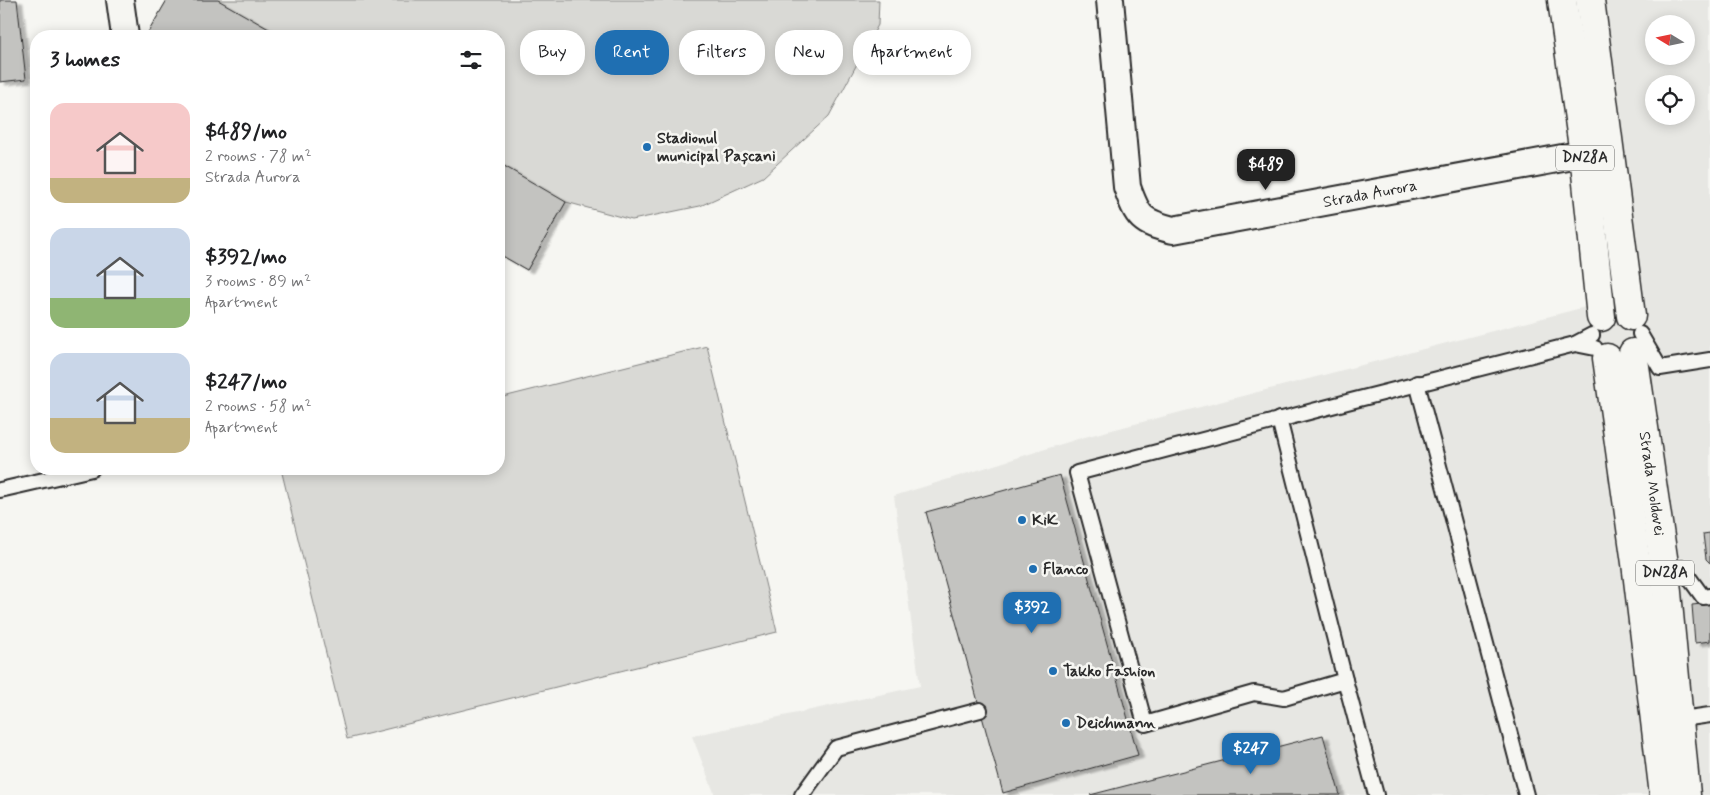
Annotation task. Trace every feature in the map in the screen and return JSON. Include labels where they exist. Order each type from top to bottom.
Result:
[{"type":"main road","name":"Strada Moldovei","points":[[1562,0],[1584,154],[1594,341],[1667,721],[1686,795]]},
{"type":"main road","name":"Strada Moldovei","points":[[1590,0],[1665,571],[1667,721],[1664,795]]},
{"type":"main road","points":[[1616,311],[1623,312],[1635,334],[1621,360],[1594,341],[1616,311]]},
{"type":"street","points":[[120,0],[124,30]]},
{"type":"street","name":"Strada Aurora","points":[[1110,0],[1127,187],[1136,211],[1152,224],[1173,230],[1584,154]]},
{"type":"lane","points":[[1635,334],[1660,368],[1710,360]]},
{"type":"lane","points":[[1346,680],[1284,698],[1254,693],[1144,724],[1077,472],[1417,384],[1594,341]]},
{"type":"lane","points":[[1417,384],[1526,795]]},
{"type":"lane","points":[[1280,419],[1376,795]]},
{"type":"lane","points":[[0,490],[66,475]]},
{"type":"lane","points":[[1665,571],[1682,568],[1703,597],[1710,596]]},
{"type":"lane","points":[[802,795],[836,748],[980,710]]},
{"type":"lane","points":[[1667,721],[1710,715]]},
{"type":"shaded area","name":"Stadionul municipal Pașcani","points":[[167,0],[879,0],[878,25],[875,30],[853,30],[853,71],[829,116],[763,177],[700,206],[632,220],[566,202],[527,270],[505,257],[505,30],[150,30]]},
{"type":"shaded area","points":[[1566,0],[1710,0],[1710,795],[715,795],[692,736],[920,686],[894,496],[1081,438],[1585,307]]},
{"type":"shaded area","points":[[707,346],[777,632],[347,739],[282,475],[505,475],[505,396]]},
{"type":"building","points":[[0,0],[17,0],[26,79],[0,82]]},
{"type":"building","points":[[167,0],[218,0],[270,30],[150,30]]},
{"type":"building","points":[[505,166],[566,202],[527,270],[505,257]]},
{"type":"building","points":[[1060,475],[1138,755],[1003,793],[926,512]]},
{"type":"building","points":[[1710,533],[1710,563],[1706,559],[1703,534]]},
{"type":"building","points":[[1710,603],[1710,641],[1695,643],[1692,605]]},
{"type":"building","points":[[1323,735],[1340,795],[1090,795]]},
{"type":"place","name":"Stadionul municipal Pașcani","points":[[647,147]]},
{"type":"place","name":"KiK","points":[[1022,520]]},
{"type":"place","name":"Flanco","points":[[1033,569]]},
{"type":"place","name":"Takko Fashion","points":[[1053,671]]},
{"type":"place","name":"Deichmann","points":[[1066,723]]}]
